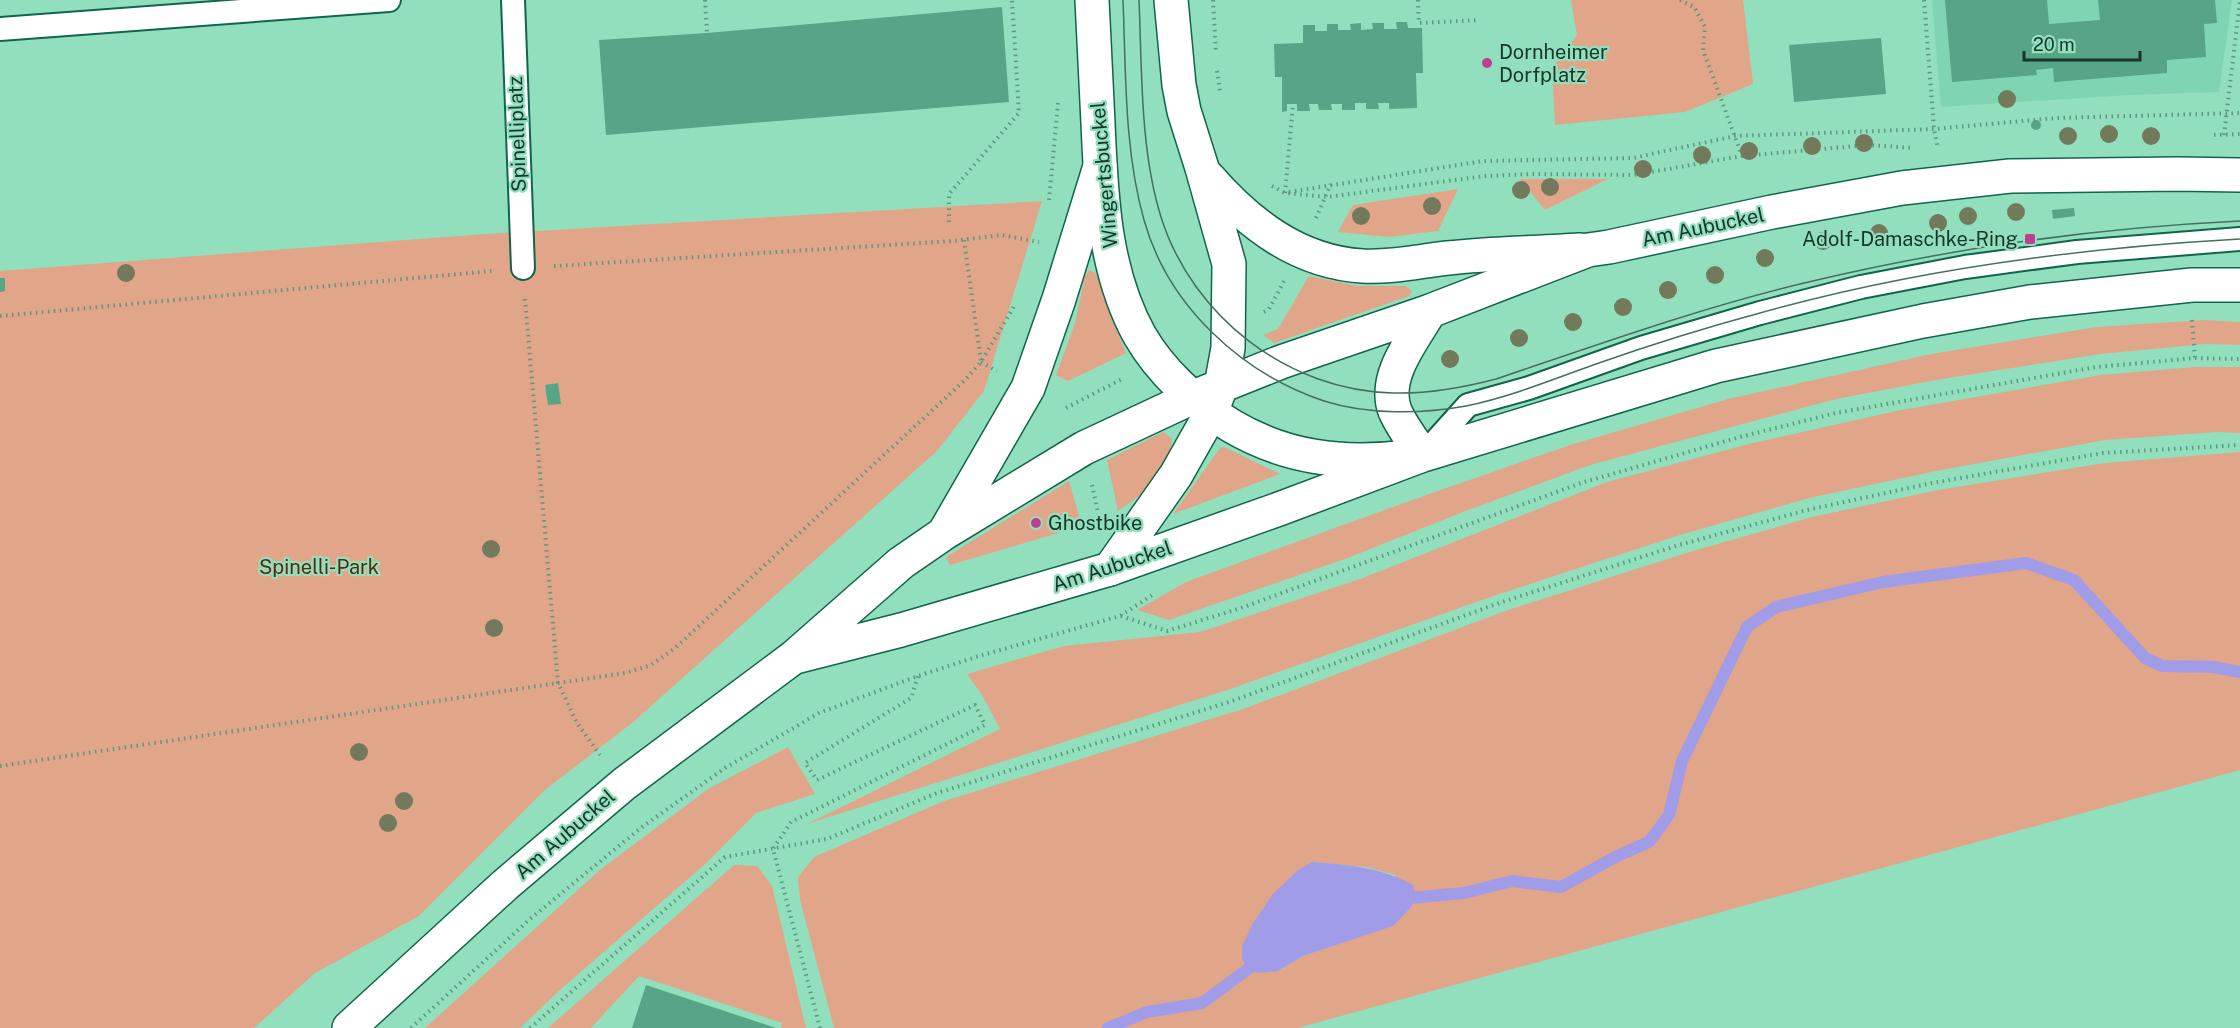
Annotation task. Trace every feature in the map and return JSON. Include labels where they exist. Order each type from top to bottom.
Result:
[{"type":"main road","name":"Wingertsbuckel","points":[[1092,0],[1100,166],[1107,238],[1122,292],[1140,336],[1159,361],[1208,399]]},
{"type":"main road","points":[[1110,569],[1176,475],[1228,348],[1229,264],[1184,111],[1179,86],[1171,0]]},
{"type":"main road","points":[[945,532],[1028,388],[1059,299],[1100,166]]},
{"type":"main road","points":[[1202,168],[1236,208],[1264,230],[1300,251],[1352,265],[1381,266],[1449,258],[1588,250]]},
{"type":"main road","name":"Am Aubuckel","points":[[349,1028],[505,885],[624,784],[794,657],[901,563],[945,532],[1084,448],[1208,399],[1337,342],[1430,311],[1588,250],[1610,248],[1772,212],[1902,188],[2010,176],[2240,175]]},
{"type":"main road","name":"Am Aubuckel","points":[[794,657],[901,630],[1110,569],[1423,455],[1716,366],[1923,321],[2041,301],[2192,285],[2240,285]]},
{"type":"main road","points":[[1423,455],[1396,411],[1391,393],[1394,375],[1430,311]]},
{"type":"main road","name":"Am Aubuckel","points":[[1208,399],[1246,435],[1282,450],[1317,458],[1375,461],[1423,455]]},
{"type":"lane","points":[[0,29],[389,0]]},
{"type":"lane","name":"Spinelliplatz","points":[[513,0],[523,268]]},
{"type":"lane","points":[[1423,455],[1468,405],[1529,387],[1641,348],[1760,312],[1861,287],[1965,267],[2077,252],[2240,239]]},
{"type":"path","points":[[705,0],[707,33]]},
{"type":"path","points":[[949,222],[949,194],[1019,112],[1012,0]]},
{"type":"path","points":[[1213,0],[1216,63],[1221,96]]},
{"type":"path","points":[[1418,0],[1419,23],[1478,20]]},
{"type":"path","points":[[1680,0],[1694,7],[1705,27],[1702,50],[1742,156]]},
{"type":"path","points":[[1924,0],[1934,129],[1938,149]]},
{"type":"path","points":[[2224,135],[2240,1]]},
{"type":"path","points":[[1047,209],[1058,99]]},
{"type":"path","points":[[1285,193],[1293,104]]},
{"type":"path","points":[[1285,193],[1483,160],[1633,158],[1735,136],[1934,129],[2056,118],[2240,113]]},
{"type":"path","points":[[2213,135],[2240,134]]},
{"type":"path","points":[[1269,184],[1285,193],[1327,197],[1485,176],[1635,175],[1742,156],[1868,145],[1915,148]]},
{"type":"path","points":[[1926,149],[1950,149]]},
{"type":"path","points":[[0,316],[523,268],[964,240],[1002,235],[1043,243]]},
{"type":"path","points":[[964,240],[981,362]]},
{"type":"path","points":[[523,268],[558,683],[577,723],[624,784]]},
{"type":"path","points":[[0,766],[625,673],[651,664],[674,649],[981,362],[1017,301]]},
{"type":"path","points":[[2192,314],[2195,358]]},
{"type":"path","points":[[1120,616],[1167,631],[1241,608],[1581,483],[1740,437],[1836,413],[2096,367],[2195,358],[2240,359]]},
{"type":"path","points":[[1066,408],[1079,426],[1120,616]]},
{"type":"path","points":[[530,1028],[725,857],[827,838],[937,792],[1232,701],[1500,603],[1679,545],[1807,510],[1932,483],[2103,453],[2240,445]]},
{"type":"path","points":[[411,1028],[530,919],[642,827],[725,768],[819,713],[918,676],[1120,616],[1160,590]]},
{"type":"path","points":[[820,1028],[772,849],[790,822],[985,725],[975,705],[817,780],[805,763],[911,698],[918,676]]},
{"type":"shaded area","points":[[1932,0],[2232,0],[2219,92],[2129,95],[1941,107]]},
{"type":"shaded area","points":[[1312,862],[1364,868],[1401,879],[1413,885],[1415,896],[1411,907],[1393,926],[1303,956],[1278,971],[1258,973],[1247,968],[1242,959],[1242,946],[1253,923],[1273,894],[1297,871]]},
{"type":"green space","points":[[1571,0],[1743,0],[1753,84],[1685,112],[1555,125],[1552,68],[1577,35]]},
{"type":"green space","points":[[1520,179],[1608,179],[1545,210]]},
{"type":"green space","points":[[1458,189],[1438,231],[1389,237],[1338,232],[1353,205]]},
{"type":"green space","name":"Spinelli-Park","points":[[1042,201],[984,391],[937,451],[632,723],[546,789],[419,916],[315,973],[254,1028],[0,1028],[0,271],[485,234]]},
{"type":"green space","points":[[1089,270],[1096,273],[1126,353],[1068,381],[1056,375],[1075,323],[1085,276]]},
{"type":"green space","points":[[1309,276],[1357,286],[1406,286],[1412,291],[1409,296],[1274,343],[1263,335],[1278,329]]},
{"type":"green space","points":[[2204,320],[2240,322],[2240,345],[2205,344],[2100,354],[1936,380],[1836,399],[1590,465],[1345,559],[1169,620],[1137,610],[1186,582],[1401,504],[1570,445],[1728,399],[1931,354],[2097,327]]},
{"type":"green space","points":[[2195,367],[2240,367],[2240,433],[2217,432],[2105,440],[1936,471],[1809,498],[1680,535],[1502,593],[1230,689],[807,824],[1000,729],[982,695],[967,674],[1064,646],[1200,632],[1360,579],[1607,482],[1749,444],[1896,411],[2101,375]]},
{"type":"green space","points":[[1163,432],[1171,438],[1171,450],[1162,471],[1146,489],[1118,511],[1107,460]]},
{"type":"green space","points":[[1224,447],[1280,474],[1173,514],[1220,448]]},
{"type":"green space","points":[[2240,452],[2240,770],[1297,1028],[834,1028],[800,900],[798,877],[814,857],[944,801],[1243,709],[1508,610],[1686,553],[1812,517],[1938,490],[2105,463]],"holes":[[[1312,862],[1365,867],[1396,875],[1346,941],[1303,956],[1279,971]]]},
{"type":"green space","points":[[1069,481],[1082,526],[950,565],[946,557]]},
{"type":"green space","points":[[788,747],[815,794],[756,813],[704,865],[562,988],[520,1028],[425,1028],[601,869],[708,789]]},
{"type":"green space","points":[[734,865],[757,866],[772,886],[806,1028],[781,1028],[782,1023],[639,976],[591,1028],[548,1028]]},
{"type":"building","points":[[1945,0],[2047,0],[2049,24],[2100,20],[2098,0],[2215,0],[2217,23],[2204,24],[2206,57],[2167,60],[2167,73],[2054,82],[2053,68],[2036,70],[2037,75],[1952,82]]},
{"type":"building","points":[[1002,7],[1009,102],[606,135],[599,40],[707,33]]},
{"type":"building","points":[[1396,22],[1407,22],[1408,28],[1422,28],[1423,73],[1416,73],[1417,108],[1389,109],[1389,103],[1378,103],[1379,109],[1366,109],[1366,103],[1355,103],[1355,110],[1342,110],[1342,104],[1331,104],[1332,110],[1319,110],[1318,104],[1309,104],[1310,111],[1297,111],[1297,104],[1287,104],[1287,111],[1282,112],[1282,77],[1275,77],[1274,44],[1303,43],[1303,25],[1315,25],[1315,31],[1327,31],[1327,24],[1338,24],[1338,30],[1351,30],[1350,24],[1361,23],[1361,30],[1373,29],[1372,23],[1384,23],[1384,29],[1397,29]]},
{"type":"building","points":[[1881,38],[1886,94],[1794,102],[1789,45]]},
{"type":"building","points":[[2036,120],[2041,125],[2036,130],[2031,125]]},
{"type":"building","points":[[2074,208],[2075,216],[2053,219],[2052,210]]},
{"type":"building","points":[[0,278],[5,278],[5,291],[0,292]]},
{"type":"building","points":[[558,383],[561,404],[548,405],[545,385]]},
{"type":"building","points":[[646,985],[776,1028],[632,1028]]},
{"type":"waterway","points":[[1398,899],[1464,893],[1512,881],[1561,887],[1617,856],[1649,842],[1669,815],[1682,761],[1747,627],[1776,607],[1883,582],[2026,563],[2074,580],[2145,658],[2162,666],[2213,667],[2240,672]]},
{"type":"waterway","points":[[1108,1028],[1147,1012],[1202,1003],[1259,961]]},
{"type":"tram line","points":[[1123,0],[1127,111],[1137,193],[1155,251],[1171,281],[1190,308],[1237,354],[1264,373],[1293,389],[1341,406],[1395,412],[1431,411],[1466,406],[1515,393],[1698,331],[1878,284],[2058,255],[2240,239]]},
{"type":"tram line","points":[[1139,0],[1143,110],[1149,165],[1161,217],[1176,253],[1196,286],[1220,316],[1249,341],[1282,363],[1317,379],[1354,389],[1393,393],[1420,392],[1445,390],[1496,379],[1723,305],[1800,284],[1909,260],[2074,235],[2240,221]]},
{"type":"place","name":"Dornheimer Dorfplatz","points":[[1487,63]]},
{"type":"place","name":"Adolf-Damaschke-Ring","points":[[2030,239]]},
{"type":"place","name":"Ghostbike","points":[[1036,523]]}]
